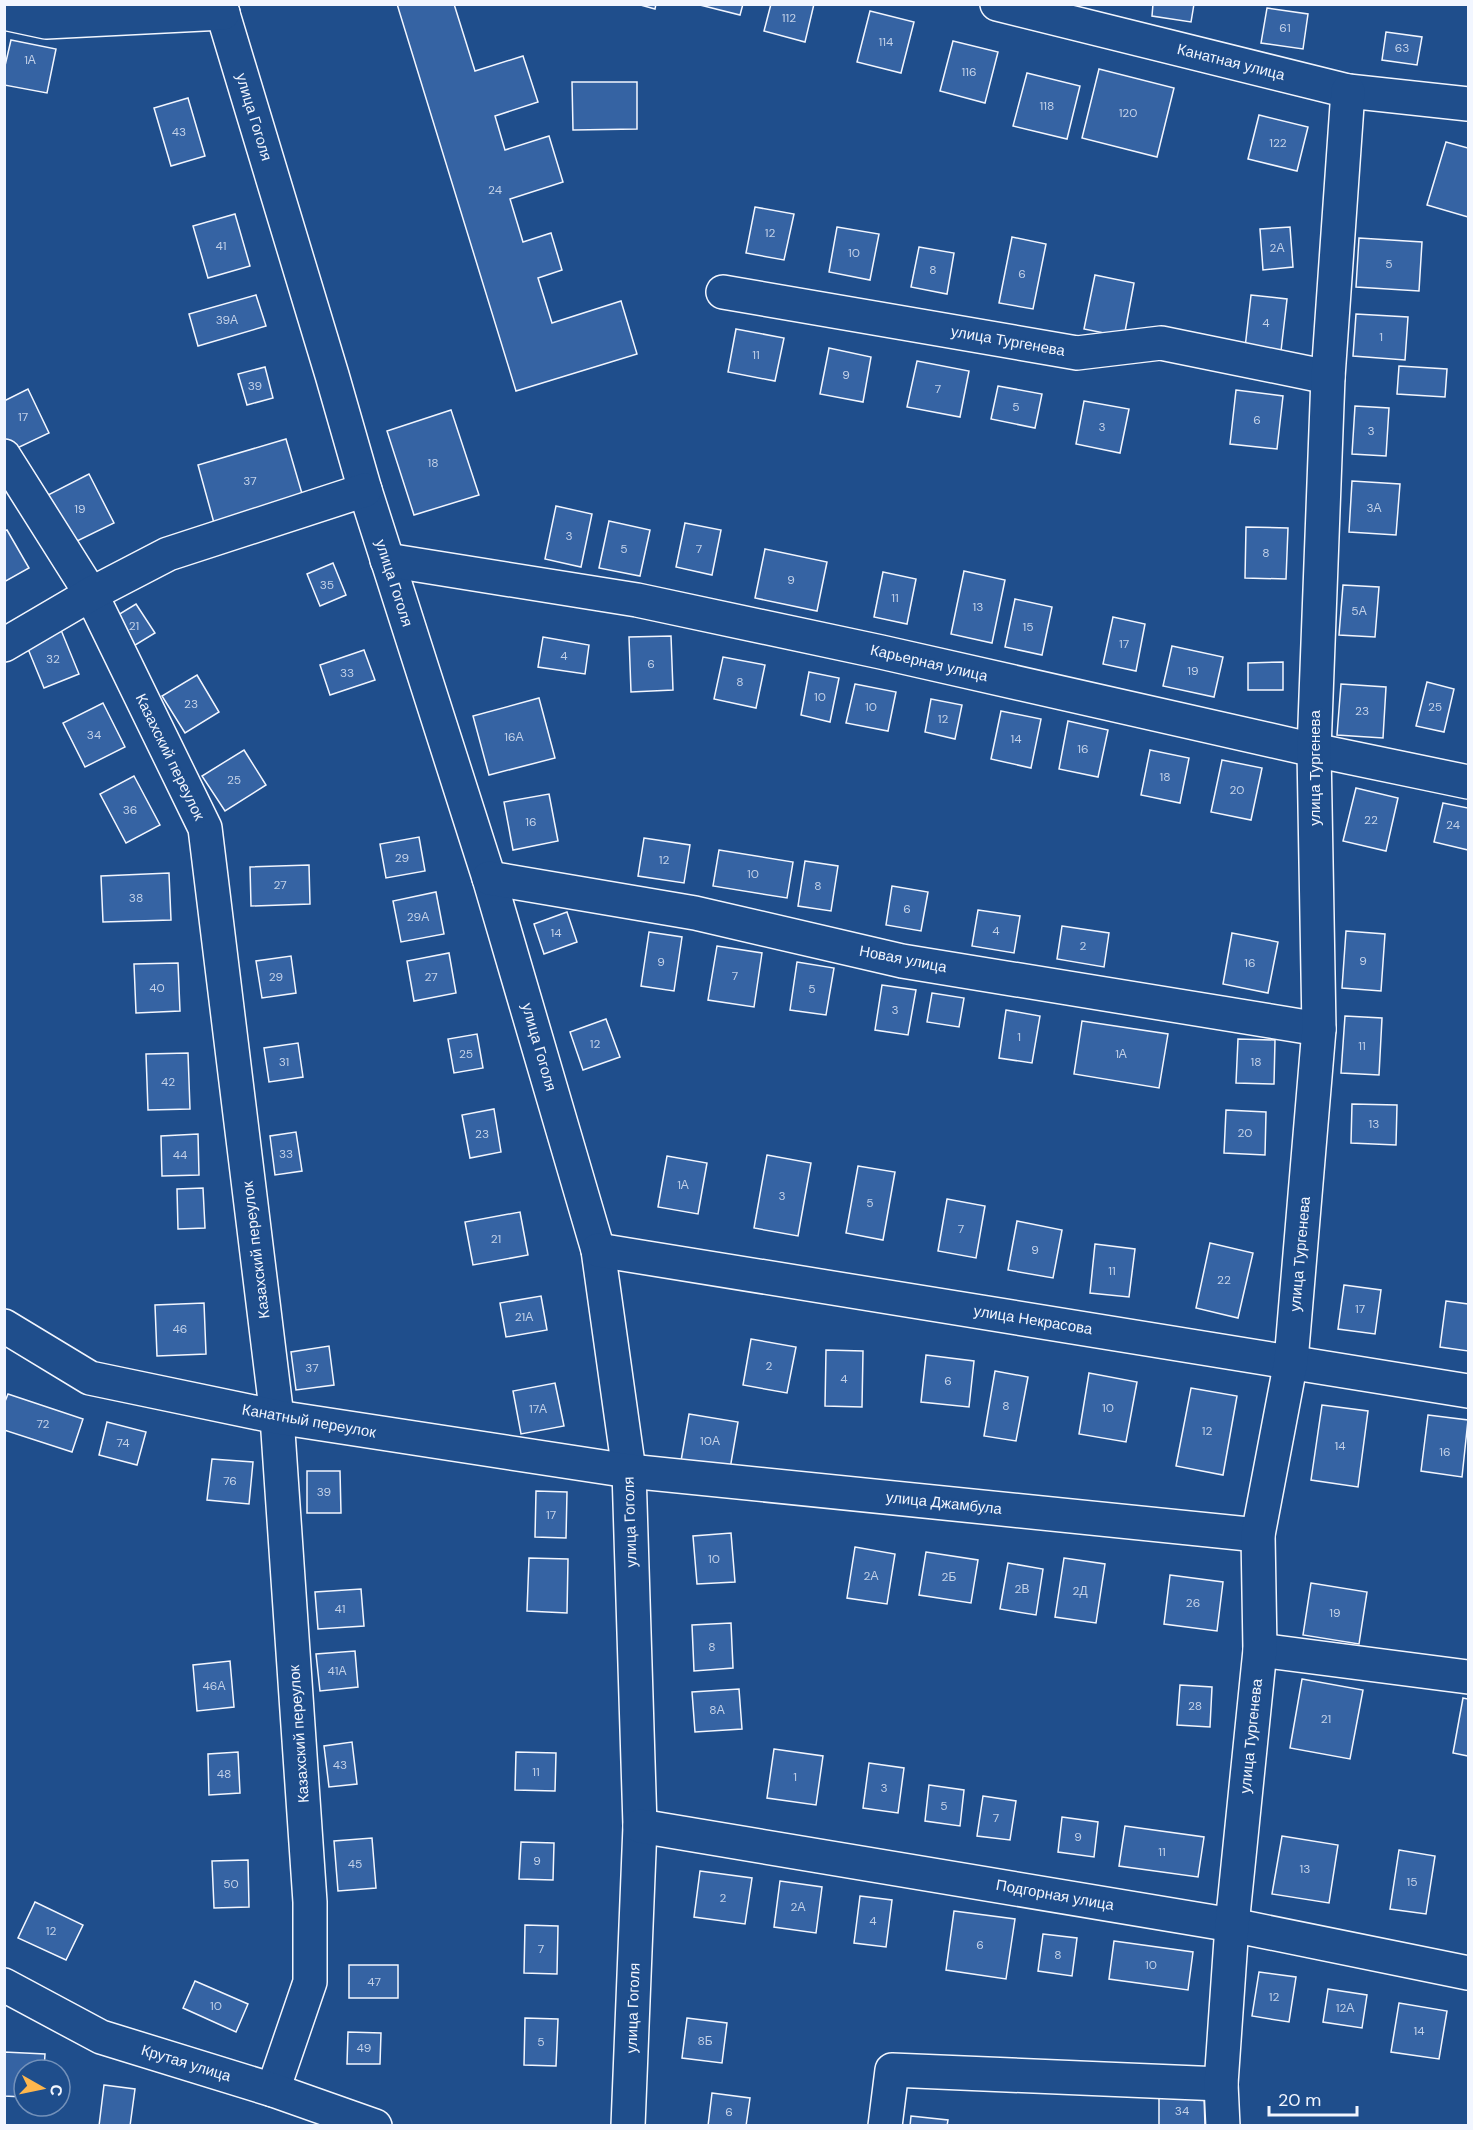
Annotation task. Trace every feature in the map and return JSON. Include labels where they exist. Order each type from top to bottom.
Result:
[{"type":"street","name":"Канатная улица","points":[[997,4],[1348,91],[1468,104]]},
{"type":"street","points":[[4,13],[46,22],[221,9]]},
{"type":"street","name":"улица Гоголя","points":[[221,9],[332,375],[364,490],[489,878],[598,1250],[629,1471],[640,1826],[628,2126]]},
{"type":"street","name":"улица Тургенева","points":[[1223,2126],[1221,2085],[1232,1925],[1260,1650],[1258,1535],[1291,1361],[1319,1029],[1314,750],[1328,377],[1348,91]]},
{"type":"street","name":"улица Тургенева","points":[[723,292],[1077,353],[1161,343],[1328,377]]},
{"type":"street","name":"Казахский переулок","points":[[4,456],[91,594],[205,828],[277,1417],[310,1902],[310,1982],[273,2090]]},
{"type":"street","points":[[4,645],[91,594],[168,554],[364,490]]},
{"type":"street","name":"Карьерная улица","points":[[387,560],[637,600],[1468,782]]},
{"type":"street","name":"Новая улица","points":[[489,878],[696,913],[902,961],[1319,1029]]},
{"type":"street","name":"улица Некрасова","points":[[598,1250],[1468,1391]]},
{"type":"street","name":"Канатный переулок","points":[[4,1326],[90,1377],[277,1417],[629,1471]]},
{"type":"street","name":"улица Джамбула","points":[[629,1471],[1258,1535]]},
{"type":"street","points":[[1260,1650],[1468,1677]]},
{"type":"street","name":"Подгорная улица","points":[[640,1826],[1232,1925],[1468,1973]]},
{"type":"street","name":"Крутая улица","points":[[4,1985],[101,2037],[273,2090],[375,2126]]},
{"type":"street","points":[[885,2126],[892,2070],[1221,2085]]},
{"type":"building","points":[[397,4],[454,4],[475,71],[523,56],[538,102],[495,116],[505,150],[549,136],[563,182],[510,199],[523,242],[551,233],[562,270],[538,278],[552,323],[621,301],[637,354],[516,391]]},
{"type":"building","points":[[637,4],[656,4],[655,9]]},
{"type":"building","points":[[696,4],[743,4],[740,15]]},
{"type":"building","points":[[771,4],[814,4],[805,42],[764,31]]},
{"type":"building","points":[[1153,4],[1194,4],[1191,22],[1152,16]]},
{"type":"building","points":[[1267,8],[1308,14],[1303,49],[1261,43]]},
{"type":"building","points":[[870,11],[914,22],[901,73],[857,62]]},
{"type":"building","points":[[1386,32],[1422,37],[1417,65],[1382,60]]},
{"type":"building","points":[[11,40],[56,49],[47,93],[4,85],[4,70]]},
{"type":"building","points":[[953,41],[998,52],[985,103],[940,91]]},
{"type":"building","points":[[1099,69],[1174,88],[1157,157],[1082,138]]},
{"type":"building","points":[[1027,73],[1080,86],[1067,139],[1013,126]]},
{"type":"building","points":[[572,82],[637,82],[637,129],[573,130]]},
{"type":"building","points":[[188,98],[205,156],[171,166],[154,108]]},
{"type":"building","points":[[1259,115],[1308,127],[1297,171],[1248,159]]},
{"type":"building","points":[[1446,142],[1468,148],[1468,217],[1427,205]]},
{"type":"building","points":[[755,207],[794,214],[784,260],[746,253]]},
{"type":"building","points":[[235,214],[250,266],[208,278],[193,226]]},
{"type":"building","points":[[837,227],[879,234],[870,280],[829,272]]},
{"type":"building","points":[[1290,227],[1293,267],[1263,270],[1260,229]]},
{"type":"building","points":[[1012,237],[1046,244],[1033,309],[999,303]]},
{"type":"building","points":[[1359,238],[1422,242],[1419,291],[1356,287]]},
{"type":"building","points":[[919,247],[954,253],[947,294],[911,287]]},
{"type":"building","points":[[1095,275],[1134,283],[1124,337],[1084,329]]},
{"type":"building","points":[[256,295],[266,326],[198,346],[189,314]]},
{"type":"building","points":[[1251,295],[1287,299],[1281,351],[1245,348]]},
{"type":"building","points":[[1356,314],[1408,317],[1405,360],[1353,356]]},
{"type":"building","points":[[736,329],[784,338],[775,381],[728,372]]},
{"type":"building","points":[[829,348],[871,357],[863,402],[820,394]]},
{"type":"building","points":[[917,361],[969,371],[960,417],[907,407]]},
{"type":"building","points":[[1399,366],[1447,369],[1445,397],[1397,394]]},
{"type":"building","points":[[265,367],[273,398],[247,405],[238,374]]},
{"type":"building","points":[[998,386],[1042,394],[1035,428],[991,419]]},
{"type":"building","points":[[28,389],[49,433],[11,451],[4,438],[4,401]]},
{"type":"building","points":[[1236,390],[1283,396],[1277,449],[1230,444]]},
{"type":"building","points":[[1084,401],[1129,409],[1120,453],[1076,444]]},
{"type":"building","points":[[1355,406],[1389,408],[1386,456],[1352,454]]},
{"type":"building","points":[[451,410],[479,495],[414,515],[387,431]]},
{"type":"building","points":[[286,439],[303,497],[214,523],[198,465]]},
{"type":"building","points":[[89,474],[114,523],[71,544],[46,496]]},
{"type":"building","points":[[1352,481],[1400,484],[1396,535],[1349,532]]},
{"type":"building","points":[[556,506],[592,514],[581,567],[545,559]]},
{"type":"building","points":[[609,521],[650,530],[640,576],[599,568]]},
{"type":"building","points":[[685,523],[721,530],[712,575],[676,567]]},
{"type":"building","points":[[1246,527],[1288,528],[1286,579],[1245,578]]},
{"type":"building","points":[[7,530],[29,568],[4,582],[4,531]]},
{"type":"building","points":[[765,549],[827,562],[817,611],[755,598]]},
{"type":"building","points":[[333,563],[346,595],[320,606],[307,574]]},
{"type":"building","points":[[964,571],[1005,580],[992,643],[951,634]]},
{"type":"building","points":[[883,572],[916,579],[907,624],[874,617]]},
{"type":"building","points":[[1343,585],[1379,587],[1375,637],[1339,635]]},
{"type":"building","points":[[1015,599],[1052,607],[1042,655],[1005,647]]},
{"type":"building","points":[[136,604],[155,633],[132,647],[113,618]]},
{"type":"building","points":[[1113,617],[1145,624],[1136,671],[1103,664]]},
{"type":"building","points":[[61,630],[79,674],[44,688],[26,644]]},
{"type":"building","points":[[671,636],[673,690],[631,692],[629,637]]},
{"type":"building","points":[[543,637],[589,645],[585,674],[538,667]]},
{"type":"building","points":[[1172,646],[1223,657],[1214,697],[1163,686]]},
{"type":"building","points":[[364,650],[375,680],[330,695],[320,665]]},
{"type":"building","points":[[723,657],[765,665],[756,708],[714,699]]},
{"type":"building","points":[[1283,662],[1283,690],[1248,690],[1248,663]]},
{"type":"building","points":[[809,672],[839,678],[830,722],[801,715]]},
{"type":"building","points":[[197,675],[219,712],[185,733],[162,696]]},
{"type":"building","points":[[1427,682],[1454,689],[1444,732],[1416,726]]},
{"type":"building","points":[[855,684],[896,692],[888,731],[846,723]]},
{"type":"building","points":[[1341,684],[1386,687],[1383,738],[1337,735]]},
{"type":"building","points":[[539,698],[555,758],[489,775],[473,716]]},
{"type":"building","points":[[931,699],[962,705],[955,739],[925,732]]},
{"type":"building","points":[[103,703],[125,747],[85,767],[63,723]]},
{"type":"building","points":[[1001,711],[1041,719],[1031,768],[991,759]]},
{"type":"building","points":[[1068,721],[1108,730],[1098,777],[1059,769]]},
{"type":"building","points":[[244,750],[266,785],[225,811],[202,776]]},
{"type":"building","points":[[1150,750],[1189,758],[1180,803],[1141,795]]},
{"type":"building","points":[[1222,760],[1262,768],[1251,820],[1211,812]]},
{"type":"building","points":[[134,776],[160,825],[126,843],[100,794]]},
{"type":"building","points":[[1356,788],[1398,798],[1386,851],[1343,841]]},
{"type":"building","points":[[549,794],[558,841],[513,850],[504,802]]},
{"type":"building","points":[[1443,803],[1468,808],[1468,850],[1434,842]]},
{"type":"building","points":[[419,837],[425,871],[386,878],[380,844]]},
{"type":"building","points":[[644,838],[690,845],[684,883],[638,876]]},
{"type":"building","points":[[719,850],[793,862],[787,898],[713,886]]},
{"type":"building","points":[[805,861],[838,866],[831,911],[798,906]]},
{"type":"building","points":[[309,865],[310,904],[251,906],[250,867]]},
{"type":"building","points":[[169,873],[171,920],[103,922],[101,876]]},
{"type":"building","points":[[892,886],[928,892],[921,931],[886,925]]},
{"type":"building","points":[[436,892],[444,934],[401,942],[393,901]]},
{"type":"building","points":[[978,910],[1020,916],[1014,953],[972,946]]},
{"type":"building","points":[[567,912],[577,942],[544,954],[534,924]]},
{"type":"building","points":[[1062,926],[1109,933],[1104,967],[1057,959]]},
{"type":"building","points":[[1346,931],[1385,934],[1381,991],[1342,988]]},
{"type":"building","points":[[649,932],[682,937],[674,991],[641,986]]},
{"type":"building","points":[[1232,933],[1278,942],[1268,993],[1223,984]]},
{"type":"building","points":[[717,946],[762,953],[754,1007],[708,1000]]},
{"type":"building","points":[[449,953],[456,993],[414,1001],[407,961]]},
{"type":"building","points":[[291,956],[296,993],[262,998],[256,961]]},
{"type":"building","points":[[797,962],[834,968],[826,1015],[790,1010]]},
{"type":"building","points":[[178,963],[180,1011],[136,1013],[134,964]]},
{"type":"building","points":[[882,985],[916,990],[908,1035],[875,1030]]},
{"type":"building","points":[[932,993],[964,998],[959,1027],[927,1022]]},
{"type":"building","points":[[1006,1010],[1040,1016],[1032,1063],[999,1058]]},
{"type":"building","points":[[1345,1016],[1382,1018],[1379,1075],[1341,1073]]},
{"type":"building","points":[[606,1019],[620,1057],[583,1070],[570,1032]]},
{"type":"building","points":[[1082,1021],[1168,1034],[1159,1088],[1074,1074]]},
{"type":"building","points":[[477,1034],[483,1068],[454,1073],[448,1039]]},
{"type":"building","points":[[1238,1039],[1275,1040],[1274,1084],[1236,1083]]},
{"type":"building","points":[[298,1043],[303,1077],[269,1082],[264,1048]]},
{"type":"building","points":[[188,1053],[190,1109],[148,1110],[146,1054]]},
{"type":"building","points":[[1352,1104],[1397,1105],[1396,1145],[1351,1143]]},
{"type":"building","points":[[494,1109],[501,1152],[470,1158],[462,1115]]},
{"type":"building","points":[[1226,1110],[1266,1112],[1265,1155],[1224,1153]]},
{"type":"building","points":[[296,1132],[302,1171],[275,1175],[270,1136]]},
{"type":"building","points":[[198,1134],[199,1175],[162,1176],[161,1136]]},
{"type":"building","points":[[767,1155],[811,1163],[798,1236],[754,1228]]},
{"type":"building","points":[[667,1156],[707,1163],[698,1214],[658,1207]]},
{"type":"building","points":[[858,1166],[895,1172],[883,1240],[846,1233]]},
{"type":"building","points":[[203,1188],[205,1228],[178,1229],[177,1189]]},
{"type":"building","points":[[947,1199],[985,1206],[976,1258],[938,1251]]},
{"type":"building","points":[[520,1212],[528,1255],[473,1265],[465,1222]]},
{"type":"building","points":[[1017,1221],[1062,1230],[1053,1278],[1008,1270]]},
{"type":"building","points":[[1210,1243],[1253,1253],[1238,1318],[1196,1308]]},
{"type":"building","points":[[1095,1244],[1135,1249],[1129,1297],[1090,1293]]},
{"type":"building","points":[[1344,1285],[1381,1290],[1375,1334],[1338,1329]]},
{"type":"building","points":[[541,1296],[547,1330],[506,1337],[500,1303]]},
{"type":"building","points":[[1446,1301],[1468,1304],[1468,1351],[1440,1347]]},
{"type":"building","points":[[204,1303],[206,1354],[157,1356],[155,1305]]},
{"type":"building","points":[[751,1339],[796,1347],[787,1393],[743,1385]]},
{"type":"building","points":[[329,1346],[334,1385],[296,1390],[291,1352]]},
{"type":"building","points":[[826,1350],[863,1351],[862,1407],[825,1406]]},
{"type":"building","points":[[926,1355],[974,1361],[969,1407],[921,1402]]},
{"type":"building","points":[[995,1371],[1028,1377],[1016,1441],[984,1436]]},
{"type":"building","points":[[1089,1373],[1137,1382],[1126,1442],[1079,1434]]},
{"type":"building","points":[[555,1383],[564,1426],[521,1434],[513,1391]]},
{"type":"building","points":[[1191,1388],[1237,1396],[1223,1475],[1176,1466]]},
{"type":"building","points":[[8,1394],[83,1419],[72,1452],[4,1430],[4,1404]]},
{"type":"building","points":[[1322,1405],[1368,1411],[1358,1487],[1311,1480]]},
{"type":"building","points":[[689,1414],[738,1422],[730,1469],[681,1461]]},
{"type":"building","points":[[1428,1415],[1468,1420],[1462,1477],[1421,1471]]},
{"type":"building","points":[[107,1422],[146,1432],[137,1465],[99,1455]]},
{"type":"building","points":[[212,1459],[253,1462],[249,1504],[207,1500]]},
{"type":"building","points":[[307,1471],[340,1471],[341,1513],[307,1513]]},
{"type":"building","points":[[536,1491],[567,1492],[566,1538],[535,1537]]},
{"type":"building","points":[[731,1533],[735,1582],[697,1584],[693,1536]]},
{"type":"building","points":[[855,1547],[895,1554],[887,1604],[847,1598]]},
{"type":"building","points":[[926,1552],[978,1560],[971,1603],[919,1595]]},
{"type":"building","points":[[529,1558],[568,1559],[567,1613],[527,1611]]},
{"type":"building","points":[[1064,1558],[1105,1564],[1096,1623],[1055,1617]]},
{"type":"building","points":[[1008,1563],[1043,1569],[1036,1615],[1000,1609]]},
{"type":"building","points":[[1170,1575],[1223,1582],[1217,1631],[1164,1624]]},
{"type":"building","points":[[1311,1583],[1367,1592],[1359,1644],[1303,1635]]},
{"type":"building","points":[[361,1589],[364,1626],[318,1629],[315,1592]]},
{"type":"building","points":[[731,1623],[733,1668],[694,1671],[692,1625]]},
{"type":"building","points":[[355,1651],[358,1687],[320,1691],[316,1654]]},
{"type":"building","points":[[230,1661],[234,1707],[197,1711],[193,1665]]},
{"type":"building","points":[[1302,1679],[1363,1690],[1350,1759],[1290,1748]]},
{"type":"building","points":[[1180,1685],[1212,1687],[1210,1727],[1177,1725]]},
{"type":"building","points":[[739,1689],[742,1729],[695,1732],[692,1692]]},
{"type":"building","points":[[1463,1698],[1468,1699],[1468,1756],[1453,1753]]},
{"type":"building","points":[[352,1742],[357,1784],[329,1787],[324,1746]]},
{"type":"building","points":[[774,1749],[823,1756],[816,1805],[767,1798]]},
{"type":"building","points":[[238,1752],[240,1793],[209,1795],[208,1754]]},
{"type":"building","points":[[516,1752],[556,1753],[555,1791],[515,1790]]},
{"type":"building","points":[[869,1763],[904,1768],[898,1813],[863,1808]]},
{"type":"building","points":[[929,1785],[964,1790],[960,1826],[925,1821]]},
{"type":"building","points":[[983,1796],[1016,1801],[1010,1840],[977,1836]]},
{"type":"building","points":[[1062,1817],[1098,1822],[1094,1857],[1058,1852]]},
{"type":"building","points":[[1125,1826],[1204,1837],[1198,1877],[1119,1866]]},
{"type":"building","points":[[1282,1836],[1338,1845],[1329,1903],[1272,1894]]},
{"type":"building","points":[[372,1838],[376,1888],[338,1891],[334,1841]]},
{"type":"building","points":[[521,1842],[554,1843],[553,1880],[519,1879]]},
{"type":"building","points":[[1399,1850],[1435,1856],[1426,1914],[1390,1909]]},
{"type":"building","points":[[248,1860],[249,1907],[214,1908],[212,1861]]},
{"type":"building","points":[[700,1871],[752,1878],[745,1924],[694,1917]]},
{"type":"building","points":[[780,1881],[822,1887],[816,1933],[774,1927]]},
{"type":"building","points":[[860,1896],[892,1900],[886,1947],[854,1943]]},
{"type":"building","points":[[35,1902],[83,1925],[66,1960],[18,1938]]},
{"type":"building","points":[[954,1911],[1015,1919],[1006,1979],[946,1970]]},
{"type":"building","points":[[525,1925],[558,1926],[557,1974],[524,1973]]},
{"type":"building","points":[[1043,1934],[1077,1938],[1072,1976],[1038,1971]]},
{"type":"building","points":[[1114,1941],[1193,1952],[1188,1990],[1109,1979]]},
{"type":"building","points":[[349,1965],[398,1965],[398,1998],[349,1998]]},
{"type":"building","points":[[1259,1972],[1296,1977],[1289,2022],[1252,2016]]},
{"type":"building","points":[[195,1981],[248,2004],[236,2032],[183,2008]]},
{"type":"building","points":[[1328,1989],[1367,1995],[1362,2028],[1323,2022]]},
{"type":"building","points":[[1399,2003],[1447,2011],[1439,2059],[1391,2052]]},
{"type":"building","points":[[525,2018],[558,2019],[556,2066],[524,2065]]},
{"type":"building","points":[[687,2018],[727,2023],[722,2063],[682,2058]]},
{"type":"building","points":[[348,2032],[381,2033],[380,2064],[347,2064]]},
{"type":"building","points":[[4,2052],[45,2054],[45,2058],[12,2058],[12,2096],[4,2096]]},
{"type":"building","points":[[104,2085],[135,2089],[130,2126],[99,2126]]},
{"type":"building","points":[[712,2093],[750,2098],[746,2126],[708,2126]]},
{"type":"building","points":[[1204,2096],[1205,2126],[1159,2126],[1159,2097]]},
{"type":"building","points":[[911,2116],[948,2120],[947,2126],[910,2126]]}]
